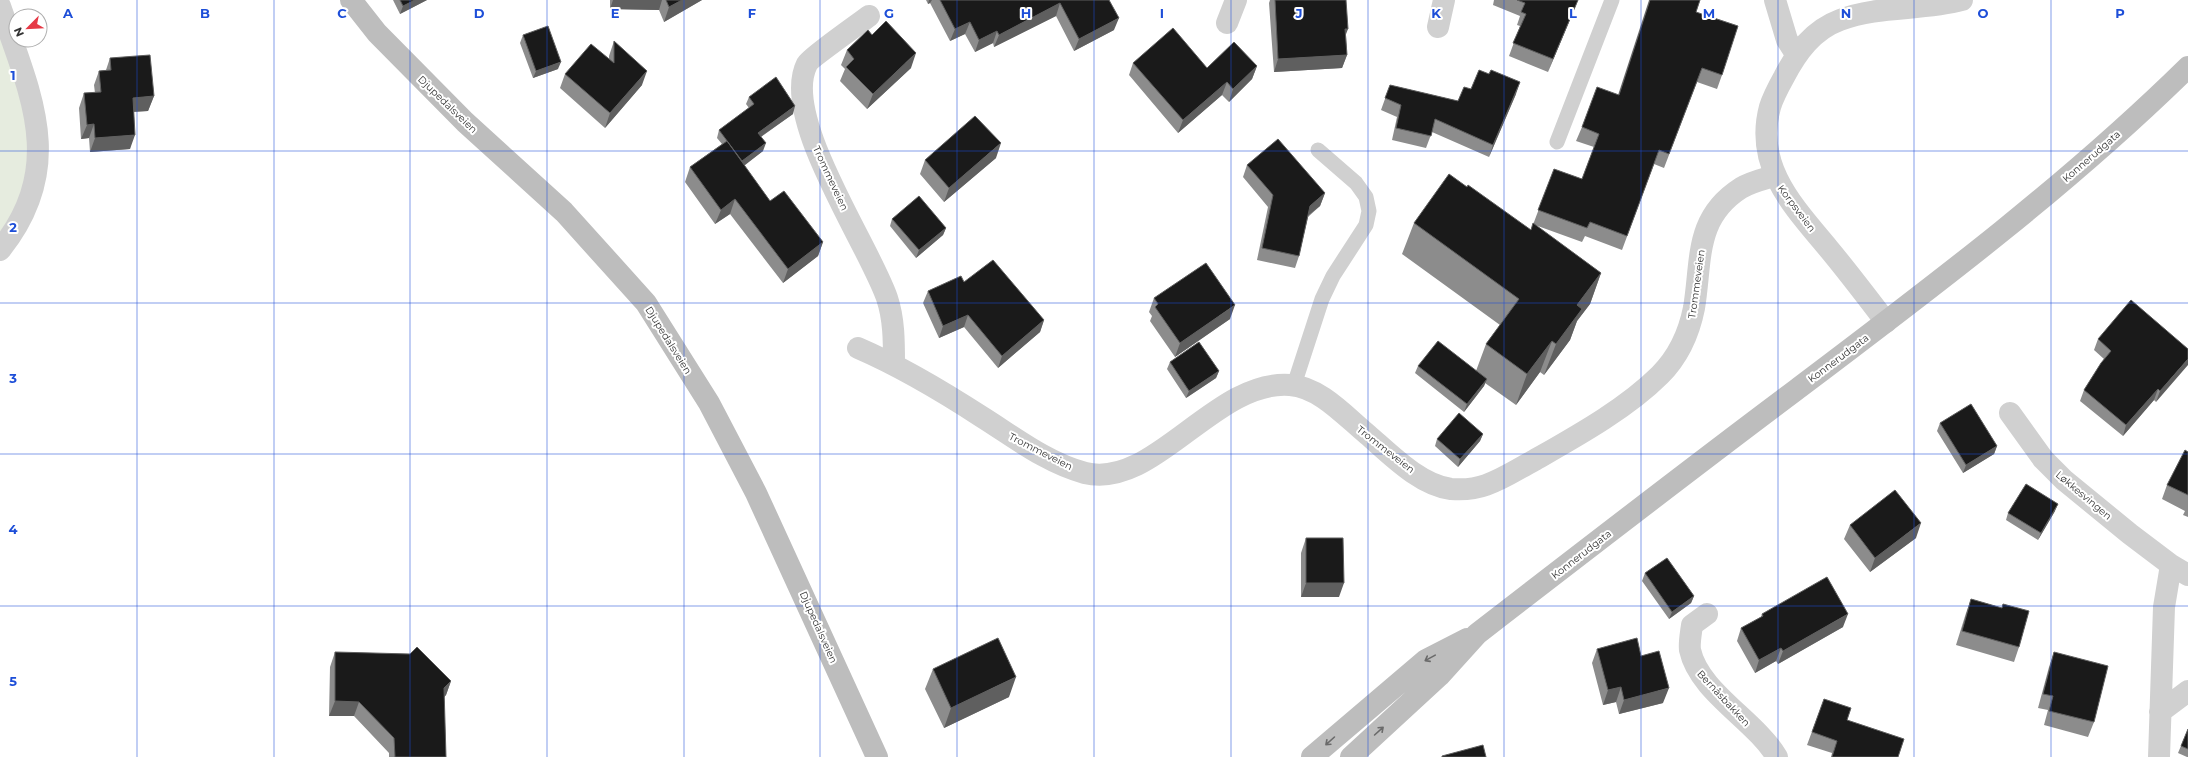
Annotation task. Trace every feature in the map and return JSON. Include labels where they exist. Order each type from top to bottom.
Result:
[{"type":"main road","name":"Djupedalsveien","points":[[351,0],[376,33],[465,122],[564,212],[646,303],[709,403],[756,493],[877,757]]},
{"type":"main road","name":"Konnerudgata","points":[[1312,757],[1426,660],[1477,634],[1886,322],[2082,165],[2188,68]]},
{"type":"main road","name":"Konnerudgata","points":[[1351,757],[1439,676],[1477,634]]},
{"type":"street","points":[[1227,23],[1236,0]]},
{"type":"street","points":[[1438,27],[1444,0]]},
{"type":"street","points":[[1775,0],[1787,40],[1796,54]]},
{"type":"street","name":"Korpsveien","points":[[1886,322],[1842,264],[1792,204],[1774,176],[1769,158],[1766,122],[1770,105],[1796,54],[1805,44],[1823,29],[1839,20],[1887,9],[1926,6],[1962,0]]},
{"type":"street","points":[[0,250],[24,215],[34,188],[38,160],[34,109],[25,76],[2,15]]},
{"type":"street","name":"Trommeveien","points":[[869,16],[807,63],[801,85],[802,104],[828,178],[873,263],[887,299],[893,326],[894,364]]},
{"type":"street","name":"Trommeveien","points":[[858,348],[894,364],[1038,452],[1086,473],[1102,475],[1124,470],[1144,461],[1174,443],[1213,412],[1236,398],[1273,385],[1294,385],[1326,400],[1386,451],[1416,473],[1433,483],[1448,488],[1466,490],[1486,485],[1551,451],[1608,415],[1645,389],[1662,374],[1682,344],[1689,326],[1694,308],[1699,255],[1703,235],[1716,210],[1726,198],[1744,186],[1774,176]]},
{"type":"street","name":"Løkkesvingen","points":[[2010,413],[2043,459],[2064,480],[2180,570],[2164,608],[2159,757]]},
{"type":"street","name":"Bernåsbakken","points":[[1707,614],[1692,626],[1690,648],[1696,670],[1727,704],[1769,744],[1777,757]]},
{"type":"street","points":[[2160,712],[2188,691]]},
{"type":"lane","points":[[1557,142],[1612,0]]},
{"type":"lane","points":[[1294,385],[1322,299],[1333,276],[1366,225],[1369,211],[1366,197],[1356,183],[1318,150]]},
{"type":"shaded area","points":[[0,4],[8,36],[8,48],[11,48],[40,163],[0,254]]},
{"type":"building","points":[[400,0],[415,0],[403,6]]},
{"type":"building","points":[[666,0],[682,0],[669,7]]},
{"type":"building","points":[[940,0],[1109,0],[1119,18],[1079,39],[1060,3],[999,35],[997,31],[979,40],[970,22],[955,29]]},
{"type":"building","points":[[1275,0],[1346,0],[1348,29],[1345,29],[1347,55],[1278,59]]},
{"type":"building","points":[[1517,0],[1578,0],[1553,59],[1513,43],[1526,14],[1521,12],[1525,3]]},
{"type":"building","points":[[1650,0],[1700,0],[1696,12],[1738,26],[1722,75],[1702,68],[1669,154],[1659,150],[1627,236],[1590,222],[1587,228],[1538,210],[1554,169],[1582,179],[1599,134],[1582,127],[1597,87],[1619,95]]},
{"type":"building","points":[[886,21],[916,53],[873,94],[846,67],[854,59],[847,50],[868,30],[872,35]]},
{"type":"building","points":[[548,26],[561,62],[536,71],[523,35]]},
{"type":"building","points":[[1173,28],[1207,68],[1234,42],[1257,66],[1233,89],[1227,82],[1183,120],[1133,63]]},
{"type":"building","points":[[614,41],[647,71],[610,113],[565,74],[591,44],[614,63]]},
{"type":"building","points":[[150,55],[154,96],[133,98],[135,135],[95,138],[94,124],[87,125],[84,93],[101,92],[99,71],[111,70],[110,58]]},
{"type":"building","points":[[1479,70],[1489,74],[1491,70],[1520,82],[1493,145],[1435,119],[1431,136],[1396,128],[1401,105],[1385,98],[1390,85],[1458,101],[1464,87],[1471,89]]},
{"type":"building","points":[[776,77],[795,106],[758,133],[766,143],[742,161],[719,130],[754,104],[749,97]]},
{"type":"building","points":[[975,116],[1001,143],[949,188],[925,160]]},
{"type":"building","points":[[1278,139],[1325,193],[1310,206],[1299,256],[1262,248],[1273,195],[1247,165]]},
{"type":"building","points":[[727,141],[770,201],[784,191],[823,242],[788,269],[735,199],[721,210],[690,167]]},
{"type":"building","points":[[1449,174],[1467,187],[1468,185],[1531,230],[1533,223],[1601,273],[1577,305],[1582,309],[1556,344],[1552,341],[1527,374],[1486,344],[1519,299],[1414,223]]},
{"type":"building","points":[[919,196],[946,228],[919,250],[892,219]]},
{"type":"building","points":[[993,260],[1044,320],[1002,356],[968,315],[943,326],[928,291],[961,276],[964,282]]},
{"type":"building","points":[[1206,263],[1235,305],[1180,343],[1155,307],[1158,304],[1154,298]]},
{"type":"building","points":[[2131,300],[2188,349],[2188,359],[2160,391],[2158,389],[2126,425],[2084,390],[2101,363],[2111,351],[2098,339]]},
{"type":"building","points":[[1438,341],[1487,379],[1467,404],[1418,366]]},
{"type":"building","points":[[1199,342],[1219,371],[1189,391],[1170,362]]},
{"type":"building","points":[[1971,404],[1997,446],[1966,465],[1940,423]]},
{"type":"building","points":[[1459,413],[1483,434],[1460,459],[1437,439]]},
{"type":"building","points":[[2185,450],[2188,452],[2188,495],[2167,485]]},
{"type":"building","points":[[2026,484],[2058,504],[2041,533],[2008,513]]},
{"type":"building","points":[[1895,490],[1921,523],[1875,558],[1850,525]]},
{"type":"building","points":[[1306,538],[1343,538],[1344,583],[1306,583]]},
{"type":"building","points":[[1667,558],[1694,596],[1672,612],[1645,573]]},
{"type":"building","points":[[1827,577],[1848,614],[1783,651],[1781,648],[1759,660],[1741,628],[1763,616],[1762,614]]},
{"type":"building","points":[[1971,599],[2002,608],[2003,604],[2029,611],[2019,647],[1962,631]]},
{"type":"building","points":[[998,638],[1016,677],[951,708],[933,669]]},
{"type":"building","points":[[1637,638],[1641,656],[1659,651],[1669,688],[1624,700],[1621,687],[1608,690],[1597,649]]},
{"type":"building","points":[[417,647],[451,681],[444,688],[446,757],[395,757],[394,738],[359,702],[335,701],[335,652],[410,654]]},
{"type":"building","points":[[2054,652],[2108,666],[2094,722],[2049,711],[2053,696],[2043,694]]},
{"type":"building","points":[[1824,699],[1851,708],[1847,720],[1904,739],[1898,757],[1832,757],[1837,741],[1812,732]]},
{"type":"building","points":[[2188,729],[2188,749],[2181,746]]},
{"type":"building","points":[[1483,745],[1486,757],[1442,757],[1442,756]]}]
